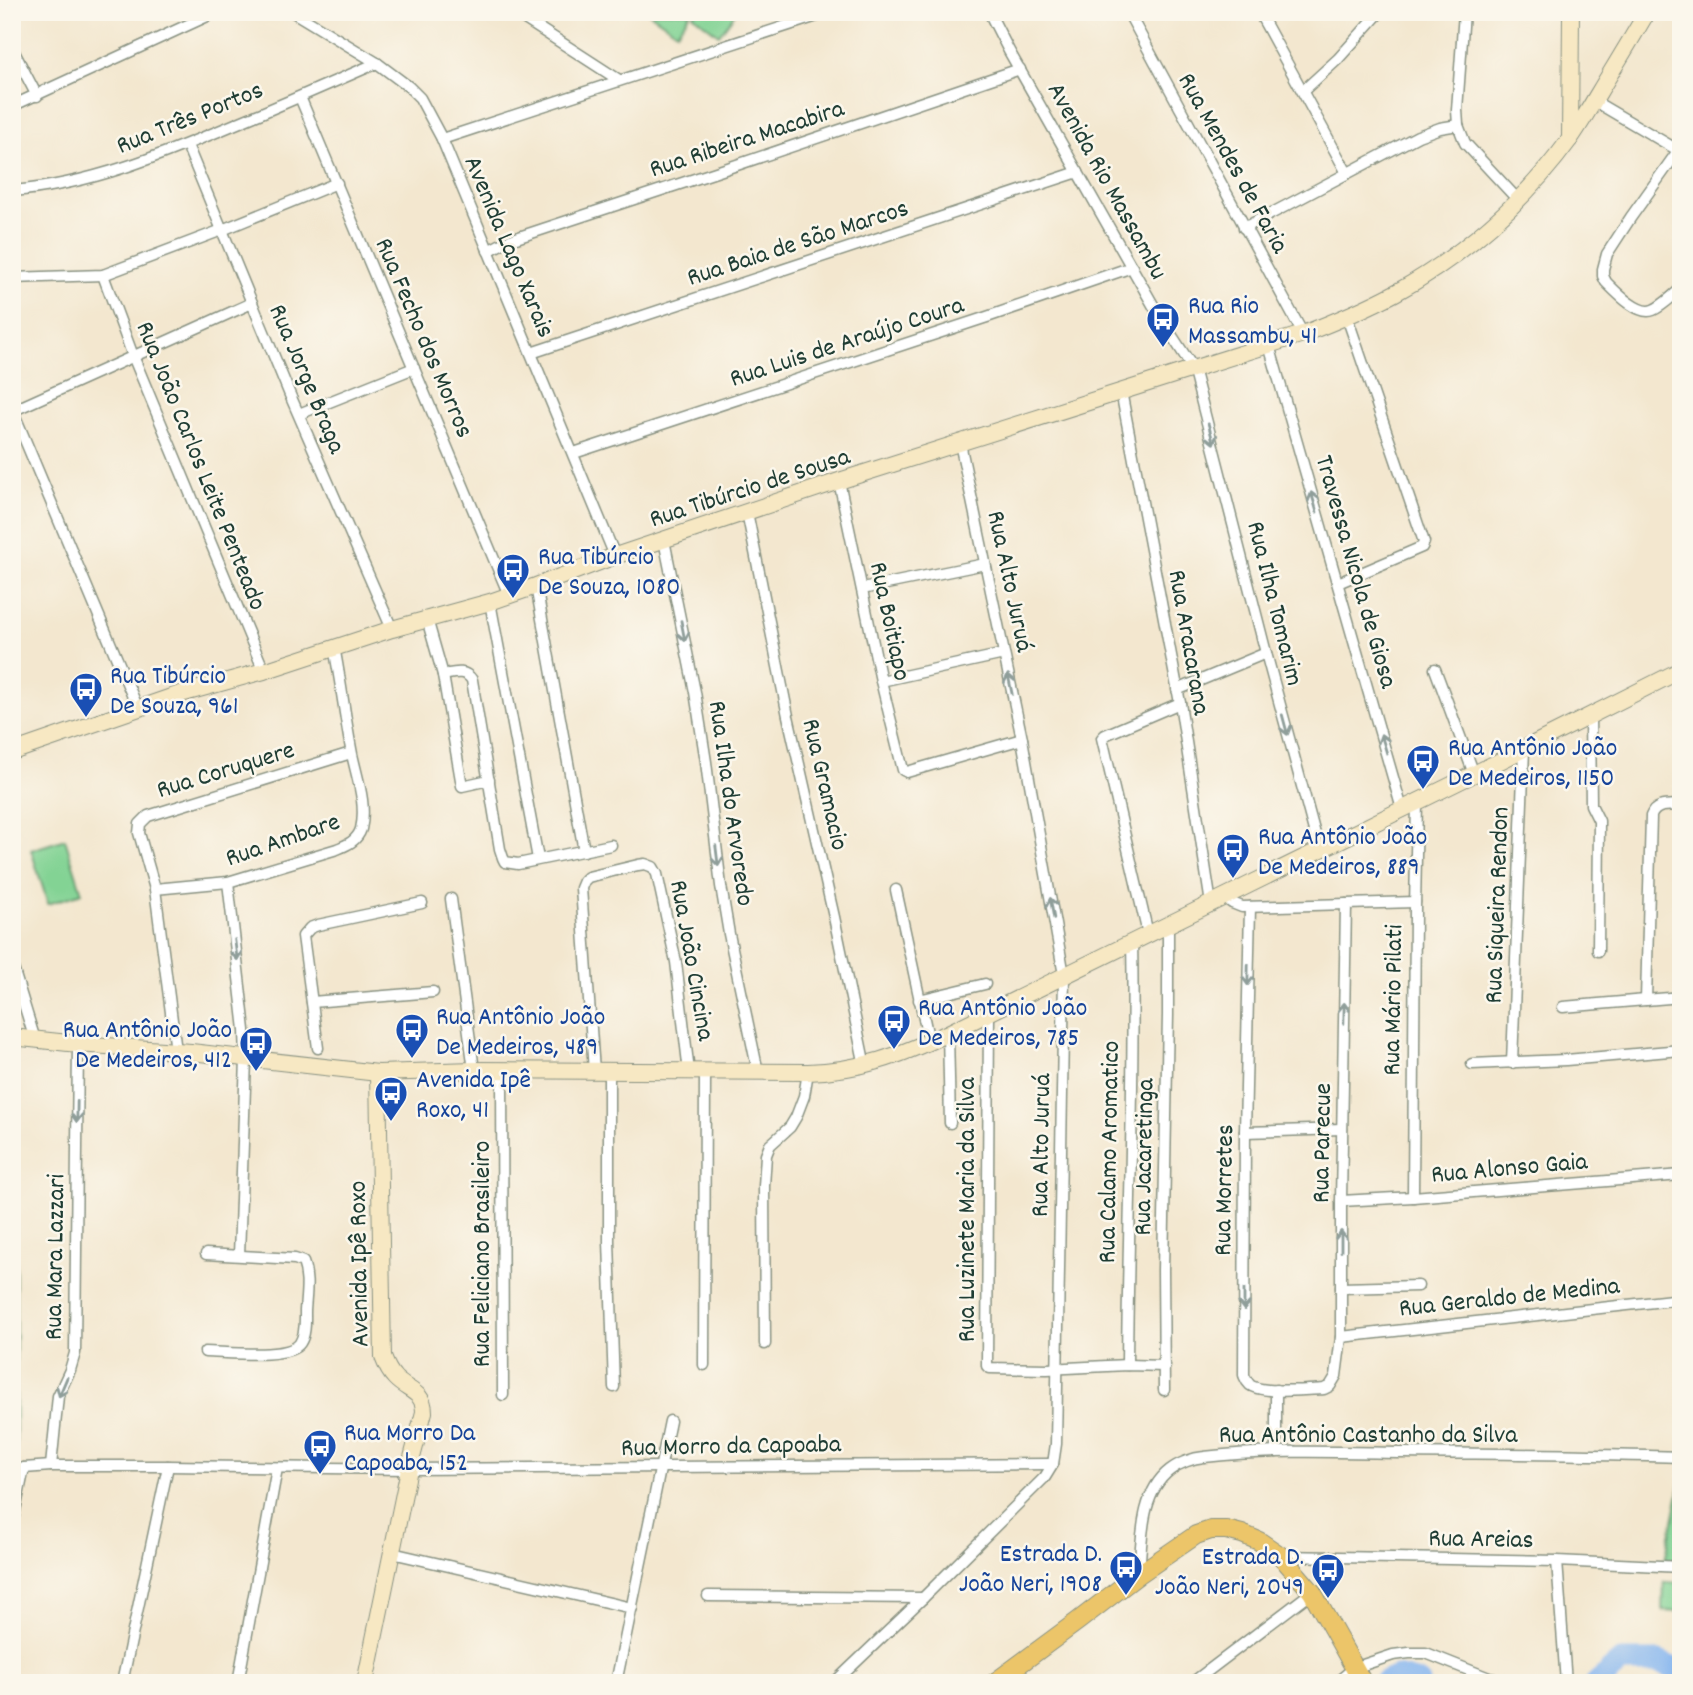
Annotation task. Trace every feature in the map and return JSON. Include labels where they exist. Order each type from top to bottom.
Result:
[{"type":"main road","points":[[994,1683],[1139,1574],[1196,1535],[1211,1530],[1242,1534],[1259,1541],[1281,1556],[1311,1592],[1358,1676]]},
{"type":"street","points":[[12,106],[216,12]]},
{"type":"street","name":"Avenida Lago Xarais","points":[[293,12],[376,64],[420,98],[442,139],[615,555]]},
{"type":"street","points":[[514,12],[530,16],[619,80]]},
{"type":"street","points":[[442,139],[829,12]]},
{"type":"street","name":"Avenida Rio Massambu","points":[[989,12],[1161,319],[1193,368]]},
{"type":"street","name":"Rua Mendes de Faria","points":[[1128,12],[1303,334]]},
{"type":"street","points":[[1259,12],[1348,173]]},
{"type":"street","points":[[1303,91],[1338,59],[1380,12]]},
{"type":"street","points":[[1464,12],[1458,125],[1465,143],[1518,200]]},
{"type":"street","points":[[1570,139],[1571,12]]},
{"type":"street","name":"Rua Tibúrcio de Sousa","points":[[13,748],[177,695],[264,671],[392,629],[509,595],[615,555],[1303,334],[1347,317],[1396,293],[1439,266],[1475,240],[1518,200],[1570,139],[1647,12]]},
{"type":"street","points":[[12,48],[37,96]]},
{"type":"street","name":"Rua Três Portos","points":[[12,191],[51,187],[128,167],[187,145],[376,64]]},
{"type":"street","name":"Rua Ribeira Macabira","points":[[488,251],[507,241],[1020,69]]},
{"type":"street","name":"Rua Fecho dos Morros","points":[[300,97],[509,595]]},
{"type":"street","points":[[1594,101],[1680,152],[1607,254],[1602,268],[1603,276],[1606,282],[1643,311],[1654,310],[1681,289]]},
{"type":"street","points":[[1244,228],[1418,136],[1458,125]]},
{"type":"street","name":"Rua Jorge Braga","points":[[187,145],[392,629]]},
{"type":"street","name":"Rua Baia de São Marcos","points":[[531,353],[1078,172]]},
{"type":"street","points":[[12,278],[103,275],[337,183]]},
{"type":"street","name":"Rua Luis de Araújo Coura","points":[[574,453],[785,385],[1132,267]]},
{"type":"street","name":"Rua João Carlos Leite Penteado","points":[[103,275],[133,356],[264,671]]},
{"type":"street","points":[[138,709],[13,410],[252,303]]},
{"type":"street","points":[[1338,583],[1422,547],[1424,542],[1347,317]]},
{"type":"street","name":"Travessa Nicola de Giosa","points":[[1269,345],[1338,583],[1410,806]]},
{"type":"street","points":[[299,414],[414,368]]},
{"type":"street","name":"Rua Ilha Tomarim","points":[[1193,368],[1319,849]]},
{"type":"street","name":"Rua Aracarana","points":[[1121,391],[1217,900]]},
{"type":"street","name":"Rua Alto Juruá","points":[[960,443],[1022,739],[1064,975],[1059,1368],[1053,1464]]},
{"type":"street","name":"Rua Boitiapo","points":[[839,481],[881,681],[904,771],[1022,739]]},
{"type":"street","name":"Rua Gramacio","points":[[747,512],[788,716],[865,1066]]},
{"type":"street","name":"Rua Ilha do Arvoredo","points":[[664,540],[697,703],[729,934],[758,1072]]},
{"type":"street","points":[[862,589],[985,564]]},
{"type":"street","points":[[536,586],[583,851]]},
{"type":"street","points":[[490,601],[538,859]]},
{"type":"street","points":[[427,619],[443,674],[461,786],[489,780]]},
{"type":"street","name":"Rua Ambare","points":[[155,889],[228,882],[337,849],[357,838],[363,814],[362,797],[351,753],[334,647]]},
{"type":"street","points":[[1177,690],[1266,653]]},
{"type":"street","points":[[881,681],[1004,654]]},
{"type":"street","points":[[1435,668],[1474,774]]},
{"type":"street","points":[[12,1037],[246,1059],[319,1056],[378,1073],[474,1070],[808,1072],[865,1066],[948,1033],[1681,670]]},
{"type":"street","points":[[443,674],[462,673],[472,680],[505,862],[514,864],[611,845]]},
{"type":"street","points":[[1148,934],[1102,738],[1180,703]]},
{"type":"street","points":[[1590,715],[1591,805],[1599,821],[1598,951]]},
{"type":"street","name":"Rua Siqueira Rendon","points":[[1512,1063],[1524,749]]},
{"type":"street","name":"Rua Coruquere","points":[[176,1051],[155,889],[139,833],[140,824],[148,816],[351,753]]},
{"type":"street","points":[[1646,1000],[1651,816],[1658,807],[1681,805]]},
{"type":"street","name":"Rua Mário Pilati","points":[[1410,806],[1415,902],[1413,1197]]},
{"type":"street","name":"Rua João Cincina","points":[[614,1387],[602,1071],[581,896],[584,881],[588,877],[642,864],[653,867],[657,874],[697,1072],[704,1365]]},
{"type":"street","points":[[228,882],[246,1059],[239,1255]]},
{"type":"street","points":[[896,890],[929,1042]]},
{"type":"street","points":[[451,899],[474,1070]]},
{"type":"street","points":[[1217,900],[1250,907],[1415,902]]},
{"type":"street","points":[[319,1056],[303,936],[305,932],[318,925],[422,903]]},
{"type":"street","name":"Rua Parecue","points":[[1334,1382],[1341,1337],[1346,904]]},
{"type":"street","name":"Rua Morretes","points":[[1250,907],[1245,1132],[1244,1375],[1251,1385],[1276,1390],[1324,1389],[1334,1382]]},
{"type":"street","name":"Rua Jacaretinga","points":[[1164,1390],[1168,924]]},
{"type":"street","name":"Rua Calamo Aromatico","points":[[1126,1365],[1132,1102],[1132,941]]},
{"type":"street","points":[[12,965],[35,1040]]},
{"type":"street","points":[[919,1000],[985,984]]},
{"type":"street","points":[[312,1002],[433,992]]},
{"type":"street","points":[[1563,1007],[1681,997]]},
{"type":"street","name":"Rua Luzinete Maria da Silva","points":[[989,1013],[987,1366],[1059,1368]]},
{"type":"street","points":[[948,1033],[950,1123]]},
{"type":"street","name":"Rua Mara Lazzari","points":[[51,1466],[58,1396],[75,1353],[78,1044]]},
{"type":"street","points":[[1472,1064],[1566,1060],[1681,1050]]},
{"type":"street","name":"Rua Feliciano Brasileiro","points":[[502,1070],[503,1395]]},
{"type":"street","points":[[765,1344],[766,1155],[770,1145],[790,1127],[796,1117],[804,1096],[808,1072]]},
{"type":"street","name":"Avenida Ipê Roxo","points":[[366,1683],[424,1412],[424,1404],[417,1393],[396,1380],[383,1357],[378,1073]]},
{"type":"street","points":[[1245,1132],[1342,1129]]},
{"type":"street","name":"Rua Alonso Gaia","points":[[1341,1201],[1681,1175]]},
{"type":"street","points":[[205,1352],[277,1353],[299,1345],[304,1334],[307,1273],[303,1262],[286,1257],[206,1254]]},
{"type":"street","points":[[1341,1288],[1418,1286]]},
{"type":"street","name":"Rua Geraldo de Medina","points":[[1341,1337],[1681,1299]]},
{"type":"street","points":[[1059,1368],[1164,1366]]},
{"type":"street","points":[[1276,1390],[1276,1452]]},
{"type":"street","points":[[616,1683],[670,1421]]},
{"type":"street","name":"Rua Antônio Castanho da Silva","points":[[1139,1574],[1144,1520],[1151,1496],[1160,1480],[1170,1470],[1202,1457],[1276,1452],[1681,1457]]},
{"type":"street","points":[[834,1683],[1045,1477],[1053,1464]]},
{"type":"street","name":"Rua Morro da Capoaba","points":[[24,1468],[168,1466],[410,1469],[1053,1464]]},
{"type":"street","points":[[122,1683],[168,1466]]},
{"type":"street","points":[[12,1474],[24,1468]]},
{"type":"street","points":[[12,1525],[24,1468]]},
{"type":"street","points":[[238,1683],[277,1468]]},
{"type":"street","points":[[392,1553],[632,1608]]},
{"type":"street","name":"Rua Areias","points":[[1281,1556],[1557,1561],[1681,1567]]},
{"type":"street","points":[[1557,1561],[1566,1683]]},
{"type":"street","points":[[1192,1683],[1311,1592]]},
{"type":"street","points":[[708,1596],[923,1598]]},
{"type":"street","points":[[1336,1683],[1358,1676],[1392,1655],[1409,1653],[1426,1653],[1489,1678],[1514,1683]]},
{"type":"green space","points":[[648,12],[691,12],[677,32]]},
{"type":"green space","points":[[695,12],[736,12],[719,35],[693,15]]},
{"type":"green space","points":[[65,839],[82,893],[48,904],[31,850]]},
{"type":"green space","points":[[12,1047],[15,1048],[16,1455],[12,1459]]},
{"type":"green space","points":[[1681,1483],[1681,1561],[1665,1560]]},
{"type":"green space","points":[[1664,1582],[1681,1583],[1680,1612],[1663,1611]]},
{"type":"waterway","points":[[1597,1683],[1621,1662],[1659,1662],[1681,1672]]},
{"type":"waterway","points":[[1384,1683],[1397,1677],[1419,1683]]},
{"type":"place","name":"Rua Rio Massambu, 41","points":[[1163,349]]},
{"type":"place","name":"Rua Tibúrcio De Souza, 1080","points":[[513,600]]},
{"type":"place","name":"Rua Tibúrcio De Souza, 961","points":[[86,719]]},
{"type":"place","name":"Rua Antônio João De Medeiros, 1150","points":[[1423,791]]},
{"type":"place","name":"Rua Antônio João De Medeiros, 889","points":[[1233,880]]},
{"type":"place","name":"Rua Antônio João De Medeiros, 785","points":[[894,1051]]},
{"type":"place","name":"Rua Antônio João De Medeiros, 489","points":[[412,1060]]},
{"type":"place","name":"Rua Antônio João De Medeiros, 412","points":[[256,1073]]},
{"type":"place","name":"Avenida Ipê Roxo, 41","points":[[391,1123]]},
{"type":"place","name":"Rua Morro Da Capoaba, 152","points":[[320,1476]]},
{"type":"place","name":"Estrada D. João Neri, 1908","points":[[1126,1597]]},
{"type":"place","name":"Estrada D. João Neri, 2049","points":[[1328,1600]]}]
